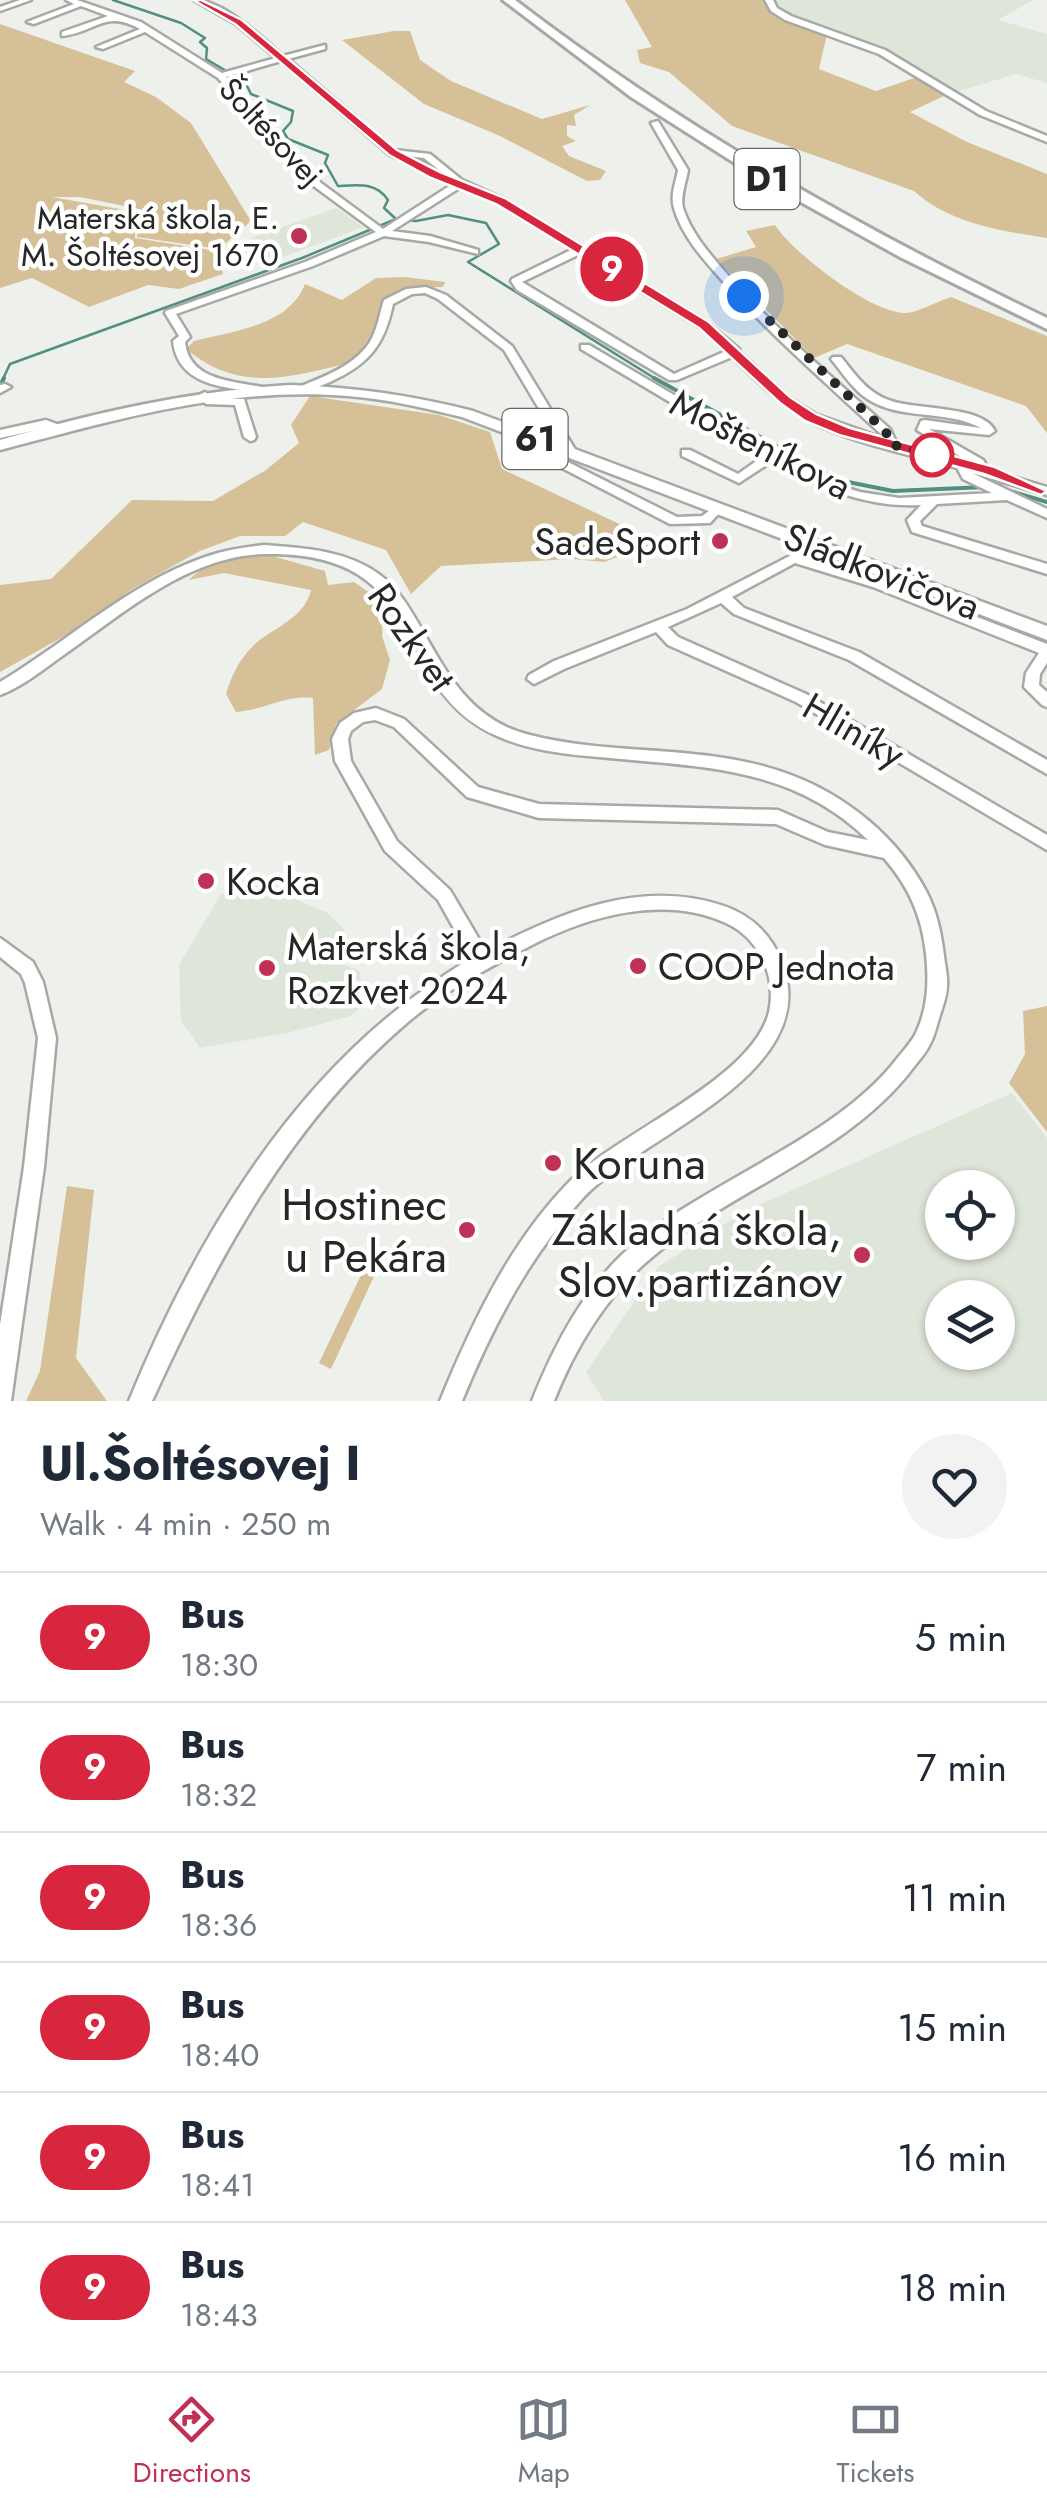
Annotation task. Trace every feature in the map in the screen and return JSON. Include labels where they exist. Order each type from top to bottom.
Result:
[{"type":"highway","name":"D1","points":[[508,0],[608,78],[724,154],[853,228],[1047,324]]},
{"type":"highway","name":"D1","points":[[520,0],[619,76],[749,160],[920,253],[1047,315]]},
{"type":"main road","name":"Sládkovičova","points":[[0,445],[134,407],[205,395],[303,389],[426,402],[567,458],[1047,633]]},
{"type":"street","points":[[0,10],[28,0]]},
{"type":"street","name":"Šoltésovej","points":[[70,0],[146,29],[228,74],[318,185],[383,232],[430,239],[474,252]]},
{"type":"street","name":"Šoltésovej","points":[[198,0],[238,22],[393,152],[427,156],[452,172],[459,184]]},
{"type":"street","points":[[769,0],[774,9],[788,18],[878,50],[992,118],[1047,139]]},
{"type":"street","points":[[31,22],[81,4]]},
{"type":"street","points":[[65,34],[115,16]]},
{"type":"street","points":[[100,46],[146,29]]},
{"type":"street","name":"Šoltésovej","points":[[228,74],[322,47]]},
{"type":"street","points":[[654,123],[683,170],[676,192],[688,234],[716,270],[886,432],[890,444]]},
{"type":"street","points":[[262,390],[209,382],[188,366],[178,351],[184,336],[170,313],[310,264],[383,232],[459,184],[500,201],[704,325],[785,400],[811,417],[960,463],[962,472],[995,485],[1047,491]]},
{"type":"street","name":"Mošteníkova","points":[[580,250],[516,280],[521,288],[770,456],[859,496],[899,502],[934,500],[995,485],[1047,514]]},
{"type":"street","points":[[303,389],[361,364],[383,330],[388,302],[426,290],[442,297],[508,348],[567,458]]},
{"type":"street","name":"Mošteníkova","points":[[585,348],[663,384],[735,351]]},
{"type":"street","points":[[837,359],[855,385],[881,404],[948,414],[988,427],[989,431],[980,432],[935,423],[925,424],[923,430],[995,485]]},
{"type":"street","points":[[205,395],[210,402],[240,401],[250,437]]},
{"type":"street","name":"Sládkovičova","points":[[0,434],[46,424],[59,427]]},
{"type":"street","points":[[686,453],[739,479],[770,456]]},
{"type":"street","name":"Sládkovičova","points":[[567,458],[675,522],[705,520],[718,510]]},
{"type":"street","points":[[934,500],[914,520],[917,528],[1047,570]]},
{"type":"street","points":[[534,679],[559,664],[659,626],[723,596],[817,546]]},
{"type":"street","name":"Rozkvet","points":[[0,689],[63,652],[128,602],[177,571],[251,549],[287,549],[348,564],[381,584],[403,610],[444,686],[480,720],[500,732],[568,748],[720,762],[766,772],[809,790],[842,810],[888,852],[926,908],[938,953],[938,990],[930,1027],[894,1082],[844,1121],[698,1208],[642,1250],[574,1332],[543,1401]]},
{"type":"street","name":"Sládkovičova","points":[[796,558],[878,584],[1047,651]]},
{"type":"street","name":"Hliníky","points":[[723,596],[739,611],[854,656],[1047,768]]},
{"type":"street","name":"Hliníky","points":[[659,626],[674,641],[827,713],[1047,843]]},
{"type":"street","points":[[1047,651],[1032,673],[1032,687],[1047,702]]},
{"type":"street","name":"Rozkvet","points":[[482,961],[444,895],[391,846],[343,761],[340,739],[345,727],[359,717],[376,714],[399,723],[474,792],[539,812],[778,817],[825,838],[888,852]]},
{"type":"street","points":[[140,1401],[207,1259],[279,1143],[369,1041],[482,961],[557,924],[636,902],[671,901],[730,915],[751,929],[776,967],[780,996],[773,1030],[748,1066],[632,1144],[580,1185],[511,1272],[477,1337],[451,1401]]},
{"type":"street","points":[[0,946],[27,968],[47,1038],[34,1167],[0,1401]]},
{"type":"shaded area","points":[[625,0],[766,0],[784,19],[827,34],[819,69],[876,91],[917,77],[946,95],[910,112],[967,142],[1047,174],[1047,238],[959,218],[914,191],[732,126],[669,72],[640,63],[637,50],[652,47]]},
{"type":"shaded area","points":[[766,0],[1033,0],[998,20],[1047,34],[1047,83],[1016,74],[946,95],[879,52],[787,21],[770,10]]},
{"type":"shaded area","points":[[0,24],[135,71],[124,82],[156,97],[191,123],[251,221],[219,249],[137,237],[139,209],[80,197],[52,197],[136,212],[135,238],[217,251],[223,274],[179,289],[148,285],[89,307],[32,278],[0,288]]},
{"type":"shaded area","points":[[410,31],[420,60],[451,81],[542,119],[590,105],[574,115],[576,126],[567,125],[567,136],[576,141],[562,146],[569,156],[606,171],[600,180],[587,181],[500,136],[424,104],[342,40]]},
{"type":"shaded area","name":"Materská škola, E. M. Šoltésovej 1670","points":[[337,208],[363,227],[273,261],[245,240]]},
{"type":"shaded area","points":[[775,225],[798,251],[834,280],[891,311],[917,311],[951,297],[1047,336],[1047,433],[1026,406],[847,344],[814,358],[716,259],[756,247],[746,231]]},
{"type":"shaded area","points":[[376,278],[445,282],[443,287],[404,288],[384,299],[378,324],[353,362],[287,376],[246,377],[206,363],[186,349],[194,341],[273,318],[297,298],[305,284],[342,300]]},
{"type":"shaded area","points":[[310,396],[439,415],[490,432],[502,469],[658,542],[604,562],[573,559],[441,566],[411,594],[386,550],[303,522],[285,536],[240,536],[200,551],[132,589],[84,625],[0,672],[0,585],[51,579],[132,500],[213,501],[266,470],[299,443],[291,425]]},
{"type":"shaded area","points":[[272,556],[325,571],[328,585],[354,582],[373,595],[383,609],[382,636],[390,660],[382,689],[336,724],[329,750],[315,755],[313,698],[236,712],[226,694],[244,656],[295,615],[311,590],[224,573],[189,580],[216,563]]},
{"type":"shaded area","name":"Materská škola, Rozkvet 2024","points":[[257,885],[277,885],[277,892],[326,912],[343,928],[351,942],[342,945],[343,964],[360,971],[362,1007],[350,1016],[287,1033],[200,1048],[181,1021],[179,965],[221,894]]},
{"type":"shaded area","points":[[1047,1006],[1047,1132],[1009,1083],[1025,1054],[1023,1011]]},
{"type":"shaded area","name":"Základná škola, Slov.partizánov","points":[[1012,1093],[1047,1138],[1047,1401],[604,1401],[586,1372],[658,1267],[745,1211]]},
{"type":"shaded area","points":[[67,1186],[94,1190],[76,1358],[107,1401],[26,1401],[40,1371]]},
{"type":"shaded area","points":[[373,1250],[384,1255],[331,1369],[319,1363]]},
{"type":"waterway","points":[[113,0],[181,23],[205,38],[200,42],[207,48],[206,59],[245,82],[251,94],[293,111],[291,122],[283,131],[288,139],[328,155],[325,163],[338,186],[378,190],[388,200],[384,208],[396,219]]},
{"type":"waterway","points":[[396,219],[416,221],[448,215],[486,223],[499,244],[468,262],[656,379]]},
{"type":"waterway","points":[[2,381],[10,364],[302,258],[396,219]]},
{"type":"waterway","points":[[0,386],[4,378]]},
{"type":"waterway","points":[[656,379],[838,480],[893,491],[986,487]]},
{"type":"waterway","points":[[1000,488],[1047,502]]},
{"type":"bus line","name":"9","points":[[198,0],[238,22],[393,152],[420,168],[500,201],[704,325],[785,400],[811,417],[845,431],[1047,491]]},
{"type":"place","name":"Materská škola, E. M. Šoltésovej 1670","points":[[299,236]]},
{"type":"place","name":"SadeSport","points":[[720,541]]},
{"type":"place","name":"Kocka","points":[[206,881]]},
{"type":"place","name":"COOP Jednota","points":[[638,966]]},
{"type":"place","name":"Materská škola, Rozkvet 2024","points":[[267,968]]},
{"type":"place","name":"Koruna","points":[[553,1163]]},
{"type":"place","name":"Hostinec u Pekára","points":[[467,1230]]},
{"type":"place","name":"Základná škola, Slov.partizánov","points":[[862,1255]]},
{"type":"route","points":[[744,296],[886,432],[890,444],[935,456],[932,455]]}]
